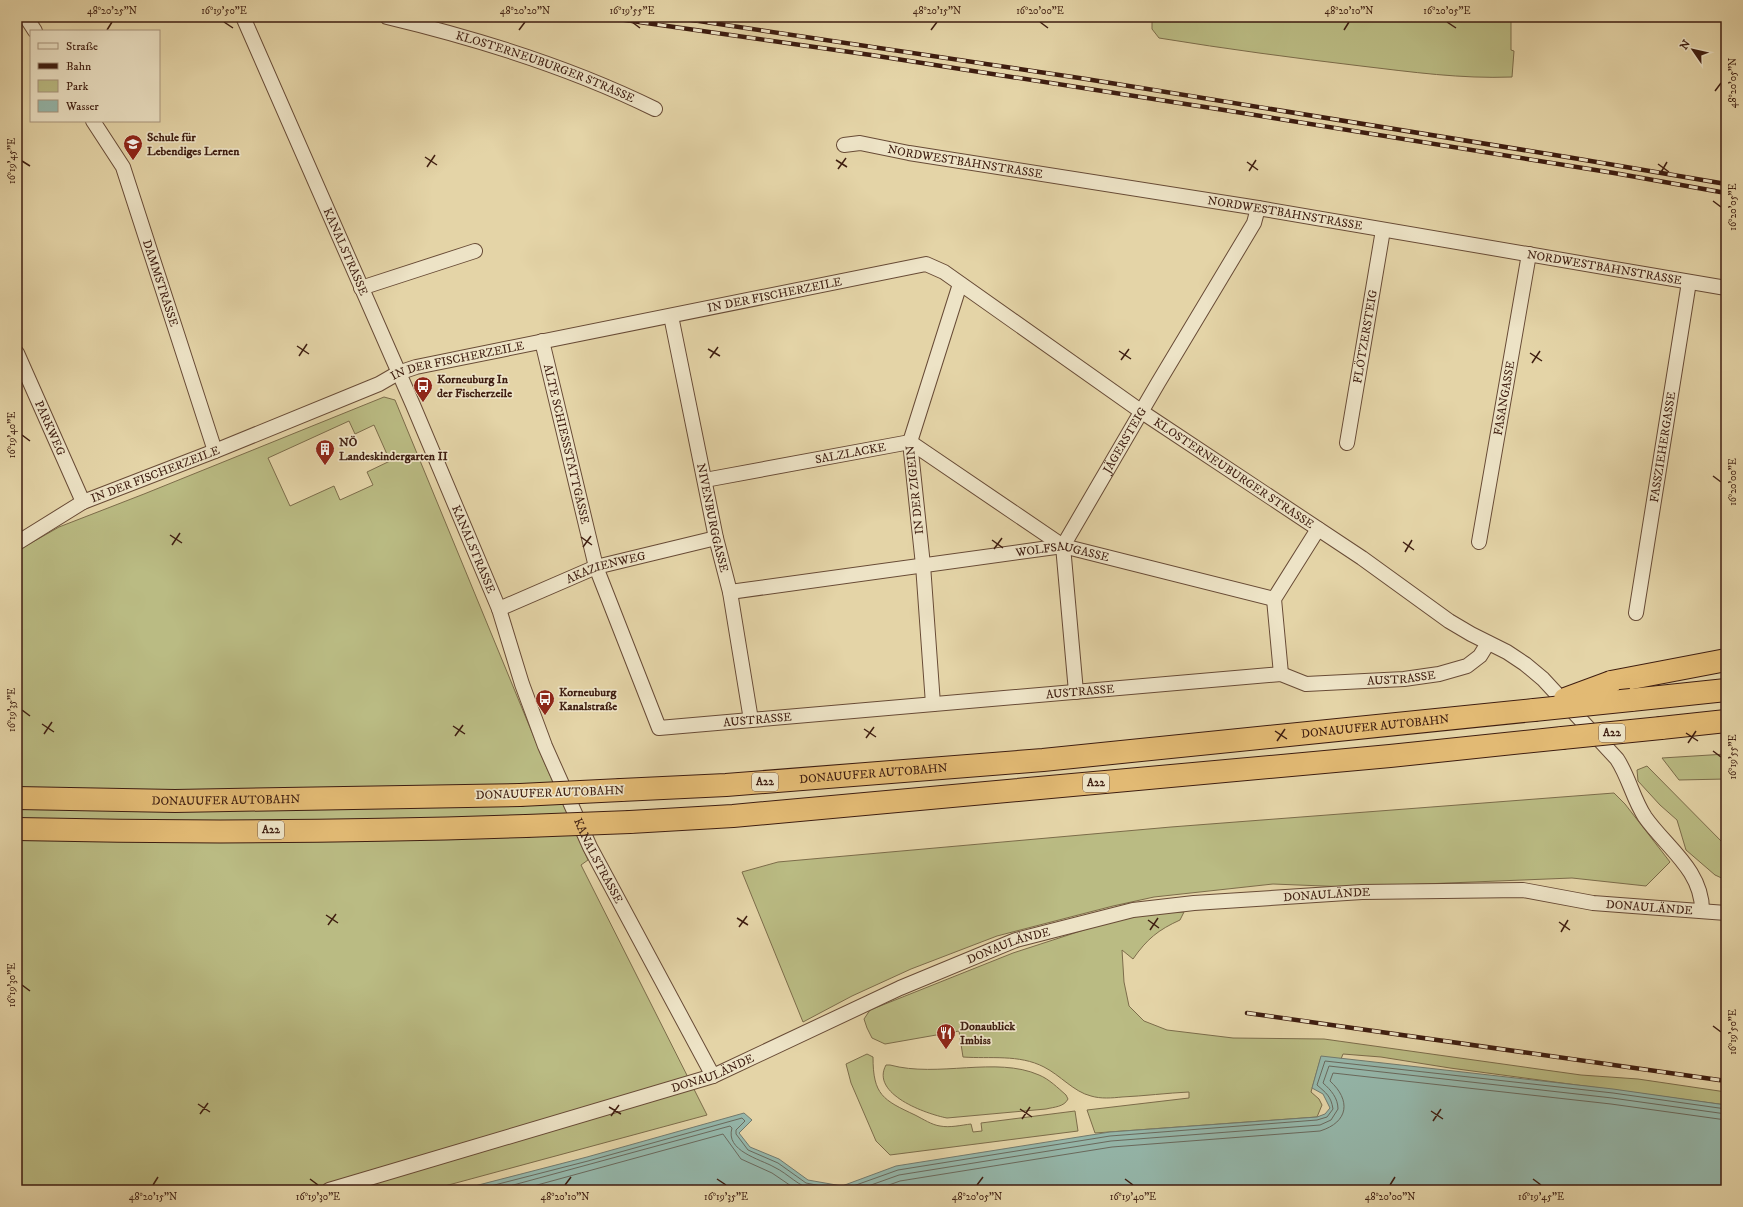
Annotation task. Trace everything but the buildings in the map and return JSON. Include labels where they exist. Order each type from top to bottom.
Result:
[{"type":"highway","points":[[1534,710],[1611,682],[1726,660]]},
{"type":"highway","name":"DONAUUFER AUTOBAHN","points":[[17,798],[175,800],[520,795],[726,785],[1035,761],[1726,690]]},
{"type":"highway","name":"A22","points":[[17,829],[174,831],[450,829],[630,822],[749,814],[1390,756],[1726,721]]},
{"type":"street","points":[[26,17],[34,30]]},
{"type":"street","name":"KANALSTRASSE","points":[[243,17],[362,288],[499,609],[522,684],[545,746],[590,847],[714,1076]]},
{"type":"street","name":"KLOSTERNEUBURGER STRASSE","points":[[387,17],[427,27],[531,58],[603,85],[655,110]]},
{"type":"street","name":"DAMMSTRASSE","points":[[94,122],[123,167],[215,451]]},
{"type":"street","name":"NORDWESTBAHNSTRASSE","points":[[844,145],[860,143],[909,153],[1258,208],[1726,288]]},
{"type":"street","name":"JÄGERSTEIG","points":[[1063,546],[1158,383],[1254,224],[1258,208]]},
{"type":"street","name":"FLÖTZERSTEIG","points":[[1347,443],[1383,230]]},
{"type":"street","points":[[362,288],[475,251]]},
{"type":"street","name":"FASANGASSE","points":[[1479,542],[1530,254]]},
{"type":"street","name":"KLOSTERNEUBURGER STRASSE","points":[[926,264],[944,272],[1142,412],[1318,529],[1449,620],[1525,664],[1543,679],[1620,764],[1645,817],[1684,863],[1694,878],[1700,890],[1702,910]]},
{"type":"street","name":"IN DER FISCHERZEILE","points":[[17,543],[83,502],[215,451],[379,384],[398,373],[416,367],[926,264]]},
{"type":"street","name":"FASSZIEHERGASSE","points":[[1636,613],[1689,282]]},
{"type":"street","name":"IN DER ZIGEIN","points":[[933,704],[923,565],[910,442],[960,284]]},
{"type":"street","name":"NIVENBURGGASSE","points":[[671,316],[716,538],[730,592],[751,720]]},
{"type":"street","name":"ALTE SCHIESSSTATTGASSE","points":[[542,341],[596,566],[659,728]]},
{"type":"street","name":"PARKWEG","points":[[17,354],[83,502]]},
{"type":"street","points":[[910,442],[1063,546],[1076,692]]},
{"type":"street","name":"SALZLACKE","points":[[705,480],[910,442]]},
{"type":"street","points":[[1281,674],[1274,599],[1318,529]]},
{"type":"street","name":"AKAZIENWEG","points":[[499,609],[596,566],[716,538]]},
{"type":"street","name":"WOLFSAUGASSE","points":[[730,592],[1063,546],[1274,599]]},
{"type":"street","name":"AUSTRASSE","points":[[659,728],[1281,674],[1306,684],[1404,679],[1438,674],[1467,666],[1480,656],[1488,643]]},
{"type":"street","name":"DONAULÄNDE","points":[[329,1190],[714,1076],[900,988],[1016,940],[1133,910],[1194,903],[1362,892],[1523,890],[1593,903],[1726,913]]},
{"type":"green space","points":[[1152,17],[1511,17],[1511,50],[1514,51],[1512,77],[1474,77],[1418,73],[1285,57],[1159,38],[1152,29]]},
{"type":"green space","points":[[384,397],[395,400],[545,764],[588,860],[581,865],[707,1115],[430,1190],[17,1190],[17,551],[59,527]],"holes":[[[349,421],[355,434],[374,425],[390,461],[367,472],[373,485],[340,500],[334,486],[290,506],[268,458]]]},
{"type":"green space","points":[[1726,754],[1726,779],[1679,780],[1662,758]]},
{"type":"green space","points":[[1647,766],[1726,846],[1726,880],[1715,875],[1686,850],[1677,820],[1660,805],[1638,781],[1637,770]]},
{"type":"green space","points":[[1614,793],[1625,804],[1670,862],[1646,886],[1572,878],[1349,887],[1273,884],[1154,897],[997,936],[911,969],[852,996],[803,1022],[742,872],[778,862],[1171,827]]},
{"type":"green space","points":[[1184,912],[1180,920],[1159,931],[1143,946],[1133,959],[1122,950],[1124,982],[1129,1006],[1144,1021],[1167,1030],[1233,1038],[1324,1039],[1581,1075],[1638,1079],[1726,1092],[1726,1105],[1450,1068],[1381,1057],[1343,1054],[1341,1059],[1321,1057],[1311,1092],[1319,1099],[1322,1105],[1317,1117],[1095,1133],[1087,1110],[1189,1098],[1189,1092],[1110,1098],[1095,1097],[1079,1091],[1050,1070],[1025,1060],[963,1057],[959,1031],[885,1044],[872,1038],[867,1028],[864,1019],[870,1010],[1013,953],[1125,918],[1157,913]]},
{"type":"green space","points":[[867,1054],[873,1057],[875,1080],[882,1095],[895,1105],[928,1122],[948,1127],[971,1124],[973,1132],[982,1131],[981,1123],[1075,1111],[1078,1131],[890,1155],[876,1141],[851,1083],[846,1064]]},
{"type":"green space","points":[[886,1065],[927,1069],[1004,1067],[1022,1070],[1039,1075],[1046,1079],[1066,1095],[1068,1099],[1064,1104],[1046,1109],[947,1118],[914,1107],[893,1093],[886,1085],[883,1075]]},
{"type":"water","points":[[1321,1056],[1613,1089],[1726,1105],[1726,1190],[459,1190],[587,1157],[744,1113],[752,1120],[739,1133],[750,1147],[779,1159],[808,1180],[842,1186],[896,1166],[1110,1132],[1317,1117],[1325,1114],[1330,1108],[1323,1094],[1312,1088]]},
{"type":"railway","points":[[604,17],[871,55],[1224,110],[1614,173],[1726,193]]},
{"type":"railway","points":[[672,17],[1086,79],[1726,184]]},
{"type":"railway","points":[[1247,1013],[1726,1081]]},
{"type":"place","name":"Schule für Lebendiges Lernen","points":[[133,161]]},
{"type":"place","name":"Korneuburg In der Fischerzeile","points":[[423,403]]},
{"type":"place","name":"NÖ Landeskindergarten II","points":[[325,466]]},
{"type":"place","name":"Korneuburg Kanalstraße","points":[[545,716]]},
{"type":"place","name":"Donaublick Imbiss","points":[[946,1050]]}]
